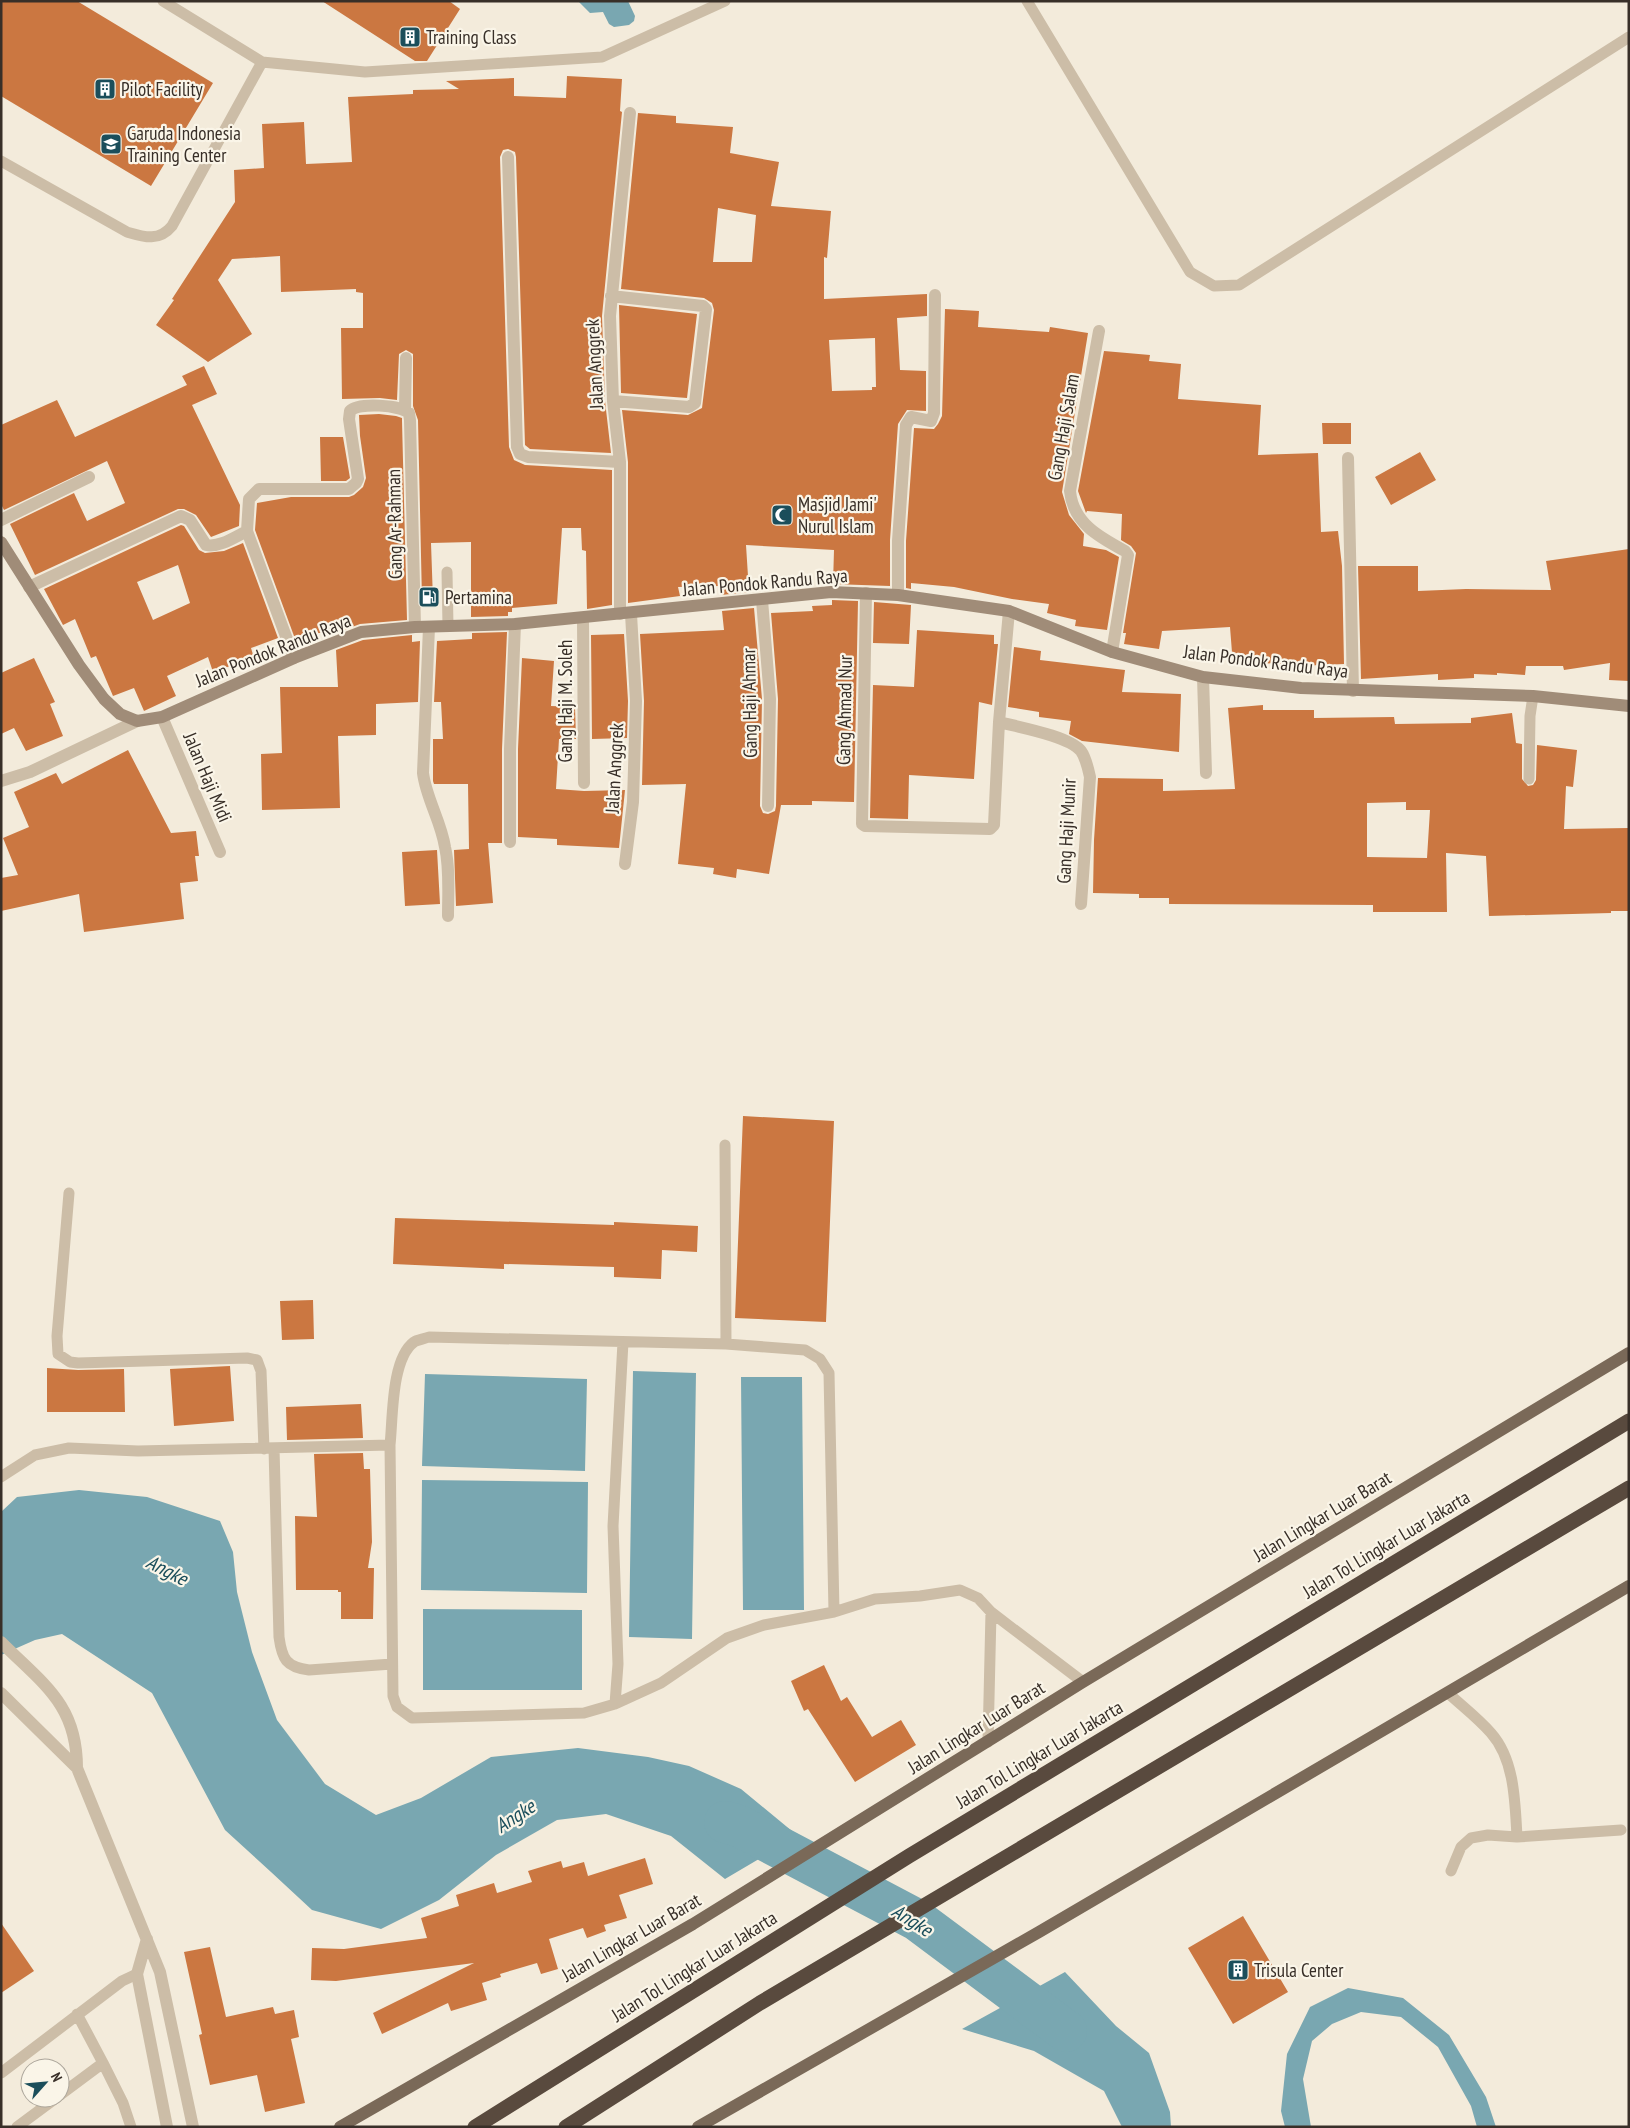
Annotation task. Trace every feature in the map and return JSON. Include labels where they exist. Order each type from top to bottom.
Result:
[{"type":"highway","name":"Jalan Tol Lingkar Luar Jakarta","points":[[475,2127],[917,1851],[1629,1421]]},
{"type":"highway","points":[[566,2127],[768,1997],[1629,1488]]},
{"type":"main road","points":[[1,542],[104,699],[120,714],[137,721]]},
{"type":"main road","name":"Jalan Pondok Randu Raya","points":[[137,721],[162,717],[294,658],[361,632],[416,627],[515,624],[831,592],[898,595],[1009,611],[1112,652],[1203,677],[1301,688],[1533,696],[1629,706]]},
{"type":"main road","name":"Jalan Lingkar Luar Barat","points":[[340,2127],[702,1918],[1083,1682],[1629,1353]]},
{"type":"main road","points":[[704,2125],[876,2024],[1039,1932],[1629,1586]]},
{"type":"street","name":"Jalan Anggrek","points":[[625,864],[633,802],[636,702],[626,614],[620,462],[613,401],[610,316],[630,113]]},
{"type":"street","points":[[508,157],[517,447],[520,454],[528,457],[620,462]]},
{"type":"street","points":[[898,595],[898,541],[906,425],[911,417],[931,421],[934,413],[935,294]]},
{"type":"street","points":[[611,296],[704,306],[706,310],[695,403],[693,405],[689,407],[613,401]]},
{"type":"street","name":"Gang Haji Salam","points":[[1099,331],[1070,491],[1075,510],[1086,527],[1125,551],[1128,555],[1112,652]]},
{"type":"street","name":"Gang Ar-Rahman","points":[[406,358],[416,627]]},
{"type":"street","points":[[294,658],[247,531],[250,499],[259,490],[350,489],[356,484],[358,479],[349,419],[350,411],[358,405],[408,414]]},
{"type":"street","points":[[1348,458],[1353,691]]},
{"type":"street","points":[[1,520],[90,477]]},
{"type":"street","points":[[29,587],[181,516],[190,520],[204,544],[208,546],[221,543],[247,531]]},
{"type":"street","name":"Gang Ahmad Nur","points":[[866,593],[861,821],[865,826],[990,829],[994,824],[999,722]]},
{"type":"street","name":"Gang Haji Ahmar","points":[[762,600],[770,700],[768,806]]},
{"type":"street","points":[[999,722],[1009,611]]},
{"type":"street","name":"Gang Haji M. Soleh","points":[[583,618],[584,783]]},
{"type":"street","points":[[510,842],[510,749],[515,624]]},
{"type":"street","points":[[429,627],[423,773],[425,788],[438,816],[446,848],[448,916]]},
{"type":"street","points":[[1203,677],[1206,773]]},
{"type":"street","name":"Jalan Haji Midi","points":[[162,717],[220,852]]},
{"type":"street","points":[[1,781],[30,772],[137,721]]},
{"type":"street","name":"Gang Haji Munir","points":[[999,722],[1061,739],[1076,747],[1085,758],[1090,777],[1081,904]]},
{"type":"street","points":[[1,1642],[55,1696],[68,1715],[77,1748],[77,1768]]},
{"type":"street","points":[[1,1693],[77,1768],[160,1972],[193,2127]]},
{"type":"street","points":[[147,1939],[137,1974],[167,2127]]},
{"type":"street","points":[[137,1974],[160,1972]]},
{"type":"lane","points":[[168,2],[262,62],[365,72],[602,57],[725,1]]},
{"type":"lane","points":[[1027,1],[1190,272],[1214,286],[1239,285],[1629,37]]},
{"type":"lane","points":[[1,161],[127,232],[148,238],[156,237],[166,233],[172,226],[262,62]]},
{"type":"lane","points":[[447,572],[448,626]]},
{"type":"lane","points":[[1529,779],[1530,716],[1533,696]]},
{"type":"lane","points":[[725,1145],[726,1344]]},
{"type":"lane","points":[[69,1193],[57,1341],[58,1354],[62,1358],[78,1363],[246,1358],[257,1360],[261,1371],[269,1448],[279,1637],[284,1657],[296,1668],[309,1670],[392,1664]]},
{"type":"lane","points":[[834,1612],[829,1374],[820,1359],[805,1350],[726,1344],[428,1338],[414,1342],[404,1352],[396,1376],[390,1445],[392,1664],[393,1696],[397,1707],[412,1718],[584,1713],[615,1704],[661,1683],[727,1638],[764,1625],[834,1612],[875,1599],[920,1596],[960,1590],[978,1598],[991,1612],[1083,1682]]},
{"type":"lane","points":[[615,1704],[618,1664],[614,1526],[623,1342]]},
{"type":"lane","points":[[1,1477],[35,1455],[69,1448],[138,1451],[390,1445]]},
{"type":"lane","points":[[988,1742],[991,1612]]},
{"type":"lane","points":[[1448,1693],[1492,1734],[1504,1756],[1515,1792],[1517,1837]]},
{"type":"lane","points":[[1451,1871],[1461,1847],[1471,1838],[1488,1834],[1517,1837],[1621,1830]]},
{"type":"lane","points":[[1,2073],[122,1981],[137,1974]]},
{"type":"lane","points":[[77,2014],[104,2063],[123,2103],[131,2127]]},
{"type":"lane","points":[[70,2088],[104,2063]]},
{"type":"lane","points":[[17,2127],[43,2108]]},
{"type":"water","points":[[578,1],[628,1],[635,16],[634,21],[629,25],[614,27],[609,24],[603,12],[590,13]]},
{"type":"water","points":[[633,1371],[696,1373],[692,1639],[629,1637]]},
{"type":"water","points":[[425,1374],[587,1379],[585,1471],[422,1466]]},
{"type":"water","points":[[741,1377],[802,1377],[804,1610],[743,1610]]},
{"type":"water","points":[[422,1480],[588,1482],[587,1593],[421,1590]]},
{"type":"water","points":[[79,1490],[147,1497],[220,1521],[233,1552],[237,1592],[252,1652],[277,1720],[325,1784],[376,1815],[421,1798],[491,1757],[578,1748],[648,1757],[689,1766],[741,1789],[798,1836],[725,1879],[671,1836],[606,1814],[557,1820],[496,1855],[439,1900],[381,1929],[312,1910],[225,1830],[152,1693],[62,1634],[35,1640],[1,1655],[1,1512],[17,1497]]},
{"type":"water","points":[[423,1609],[582,1610],[582,1690],[423,1690]]},
{"type":"water","points":[[1065,1972],[1116,2026],[1149,2053],[1170,2112],[1171,2127],[1122,2127],[1104,2091],[1034,2051],[962,2029]]},
{"type":"water","points":[[1348,1988],[1403,1998],[1449,2035],[1486,2097],[1496,2127],[1477,2127],[1471,2106],[1438,2047],[1401,2017],[1361,2012],[1332,2024],[1312,2041],[1303,2079],[1311,2127],[1285,2127],[1281,2111],[1287,2054],[1310,2007]]},
{"type":"building","name":"Pilot Facility","points":[[1,1],[77,1],[213,83],[151,186],[1,96]]},
{"type":"building","name":"Training Class","points":[[322,1],[449,1],[460,9],[427,61],[415,61]]},
{"type":"building","points":[[567,76],[622,79],[620,111],[622,112],[602,316],[605,401],[611,453],[530,449],[525,445],[516,157],[515,152],[508,149],[503,150],[500,157],[509,447],[514,460],[525,465],[612,470],[612,605],[587,609],[586,551],[582,550],[581,528],[562,528],[557,604],[512,608],[512,612],[508,612],[508,616],[471,617],[471,542],[431,543],[433,600],[422,600],[418,420],[413,406],[413,354],[406,350],[399,354],[397,400],[380,398],[342,399],[341,328],[363,328],[363,293],[356,292],[356,289],[281,292],[280,256],[232,259],[218,280],[252,334],[208,362],[156,325],[174,300],[172,299],[235,202],[234,170],[264,168],[262,124],[304,122],[306,164],[352,162],[348,97],[413,94],[413,90],[459,89],[446,81],[514,78],[514,96],[566,98]]},
{"type":"building","points":[[638,113],[676,116],[676,123],[733,127],[730,153],[779,162],[771,206],[831,211],[827,258],[824,257],[824,299],[927,294],[927,316],[897,318],[900,370],[926,371],[926,411],[907,410],[898,424],[890,540],[890,586],[833,584],[834,550],[746,545],[749,592],[721,595],[720,586],[678,587],[680,596],[628,603],[628,462],[622,410],[688,415],[702,408],[714,310],[712,303],[704,298],[621,289]],"holes":[[[718,208],[756,215],[752,262],[713,262]],[[875,338],[876,387],[872,387],[872,390],[832,391],[829,340]]]},
{"type":"building","points":[[619,305],[697,314],[687,398],[621,393]]},
{"type":"building","points":[[945,309],[979,311],[978,327],[1049,332],[1050,327],[1088,333],[1062,492],[1069,515],[1084,534],[1083,546],[1106,550],[1119,557],[1107,630],[1075,626],[1076,620],[1047,613],[1049,604],[1012,599],[954,587],[911,583],[911,589],[906,588],[906,541],[914,428],[934,429],[942,416]]},
{"type":"building","points":[[1104,351],[1150,355],[1149,361],[1181,364],[1178,399],[1261,405],[1258,455],[1318,453],[1321,532],[1338,531],[1342,566],[1344,664],[1275,667],[1275,663],[1233,665],[1230,627],[1162,631],[1159,649],[1124,644],[1126,633],[1123,633],[1136,553],[1131,546],[1121,540],[1122,514],[1087,511],[1086,513],[1078,491]]},
{"type":"building","points":[[204,366],[217,394],[192,405],[240,505],[239,526],[211,537],[196,515],[184,509],[178,509],[35,575],[10,524],[74,493],[87,521],[125,503],[107,461],[4,510],[1,504],[1,425],[57,400],[75,437],[187,385],[182,376]]},
{"type":"building","points":[[379,414],[402,418],[407,620],[360,624],[336,633],[336,631],[294,636],[255,530],[257,503],[291,497],[349,497],[354,495],[363,487],[366,478],[359,415]]},
{"type":"building","points":[[1322,423],[1351,423],[1351,444],[1323,444]]},
{"type":"building","points":[[320,437],[343,437],[350,478],[346,481],[321,481]]},
{"type":"building","points":[[1420,452],[1436,480],[1391,505],[1375,477]]},
{"type":"building","points":[[181,525],[184,526],[199,550],[205,553],[224,551],[243,543],[278,638],[251,648],[254,658],[213,672],[208,657],[167,676],[176,696],[144,711],[134,688],[113,696],[96,656],[91,658],[75,619],[63,625],[44,589]],"holes":[[[178,565],[190,603],[153,620],[137,582]]]},
{"type":"building","points":[[1629,549],[1629,681],[1609,680],[1610,663],[1564,670],[1563,666],[1526,666],[1525,675],[1474,674],[1474,678],[1438,680],[1438,674],[1361,679],[1358,566],[1418,566],[1418,591],[1466,589],[1551,590],[1546,561]]},
{"type":"building","points":[[832,600],[858,601],[854,802],[812,801],[812,805],[781,805],[769,874],[737,869],[736,878],[713,874],[714,868],[678,864],[686,784],[642,785],[644,701],[640,634],[724,630],[722,611],[754,608],[762,699],[760,806],[763,813],[768,814],[775,811],[776,806],[778,699],[771,613],[813,611],[812,606],[832,605]]},
{"type":"building","points":[[874,602],[911,605],[909,644],[873,643]]},
{"type":"building","points":[[917,630],[994,635],[994,644],[998,644],[992,705],[979,702],[974,779],[909,775],[908,819],[870,818],[873,685],[914,687]]},
{"type":"building","points":[[507,632],[502,749],[502,843],[488,843],[493,903],[456,906],[454,850],[469,849],[468,784],[434,784],[433,781],[433,739],[443,739],[441,702],[434,702],[437,641],[472,639],[472,633]]},
{"type":"building","points":[[624,634],[628,701],[627,738],[592,739],[591,635]]},
{"type":"building","points":[[412,635],[412,642],[420,641],[418,702],[376,704],[376,735],[338,736],[340,808],[262,810],[261,754],[282,753],[280,687],[338,687],[336,650],[363,640]]},
{"type":"building","points":[[1014,647],[1041,651],[1040,660],[1125,670],[1122,692],[1181,694],[1179,752],[1082,741],[1069,734],[1071,721],[1039,717],[1039,712],[1008,707]]},
{"type":"building","points":[[34,658],[55,702],[50,704],[63,736],[26,751],[14,728],[1,734],[1,673]]},
{"type":"building","points":[[522,658],[554,661],[551,706],[575,707],[576,739],[559,739],[556,789],[584,791],[625,790],[619,848],[557,845],[557,839],[518,837],[518,749]]},
{"type":"building","points":[[1263,705],[1263,710],[1314,710],[1314,718],[1394,717],[1395,724],[1471,723],[1471,718],[1512,713],[1516,743],[1522,744],[1522,779],[1528,786],[1533,785],[1536,780],[1537,745],[1577,750],[1573,787],[1566,786],[1564,829],[1629,828],[1629,911],[1489,916],[1486,856],[1446,853],[1447,912],[1373,912],[1373,905],[1169,904],[1169,898],[1139,898],[1139,894],[1093,893],[1098,778],[1163,779],[1163,791],[1235,789],[1228,708]],"holes":[[[1406,802],[1406,810],[1430,810],[1427,858],[1367,857],[1367,803]]]},
{"type":"building","points":[[128,750],[171,833],[196,831],[199,856],[195,856],[198,881],[180,883],[184,919],[84,932],[79,894],[1,911],[1,878],[18,875],[3,838],[29,827],[14,792],[56,773],[62,784]]},
{"type":"building","points":[[437,850],[440,904],[405,906],[402,852]]},
{"type":"building","points":[[743,1116],[834,1121],[826,1322],[735,1318]]},
{"type":"building","points":[[395,1218],[614,1225],[614,1222],[698,1226],[697,1252],[662,1250],[661,1279],[614,1277],[614,1267],[504,1264],[504,1269],[393,1264]]},
{"type":"building","points":[[313,1300],[314,1339],[282,1340],[280,1301]]},
{"type":"building","points":[[230,1366],[234,1421],[174,1426],[170,1369]]},
{"type":"building","points":[[47,1368],[78,1370],[124,1369],[125,1412],[47,1412]]},
{"type":"building","points":[[361,1404],[363,1438],[287,1440],[286,1407]]},
{"type":"building","points":[[363,1453],[364,1469],[370,1469],[372,1542],[368,1568],[374,1568],[373,1619],[341,1619],[341,1592],[338,1592],[338,1590],[296,1590],[295,1516],[317,1517],[314,1454]]},
{"type":"building","points":[[824,1665],[841,1701],[847,1697],[872,1737],[901,1720],[916,1745],[855,1782],[808,1709],[804,1711],[791,1681]]},
{"type":"building","points":[[645,1858],[653,1884],[619,1895],[627,1918],[604,1925],[606,1931],[587,1938],[583,1928],[549,1939],[558,1969],[541,1974],[537,1963],[500,1974],[501,1977],[482,1983],[487,2000],[451,2011],[448,2003],[382,2034],[373,2013],[474,1963],[336,1981],[311,1980],[312,1948],[344,1949],[427,1938],[421,1918],[459,1906],[456,1895],[494,1883],[497,1893],[532,1882],[528,1871],[561,1861],[563,1868],[584,1862],[588,1876]]},
{"type":"building","name":"Trisula Center","points":[[1243,1916],[1288,1992],[1233,2024],[1188,1948]]},
{"type":"building","points":[[1,1923],[34,1971],[1,1993]]},
{"type":"building","points":[[210,1947],[226,2017],[273,2007],[275,2014],[294,2010],[299,2037],[291,2039],[305,2103],[265,2112],[257,2075],[210,2085],[199,2035],[202,2034],[184,1952]]},
{"type":"waterway","name":"Angke","points":[[725,1822],[739,1826],[917,1920],[1066,2031]]},
{"type":"place","name":"Training Class","points":[[410,37]]},
{"type":"place","name":"Pilot Facility","points":[[105,89]]},
{"type":"place","name":"Garuda Indonesia Training Center","points":[[111,144]]},
{"type":"place","name":"Masjid Jami' Nurul Islam","points":[[782,515]]},
{"type":"place","name":"Pertamina","points":[[429,597]]},
{"type":"place","name":"Trisula Center","points":[[1238,1970]]}]
